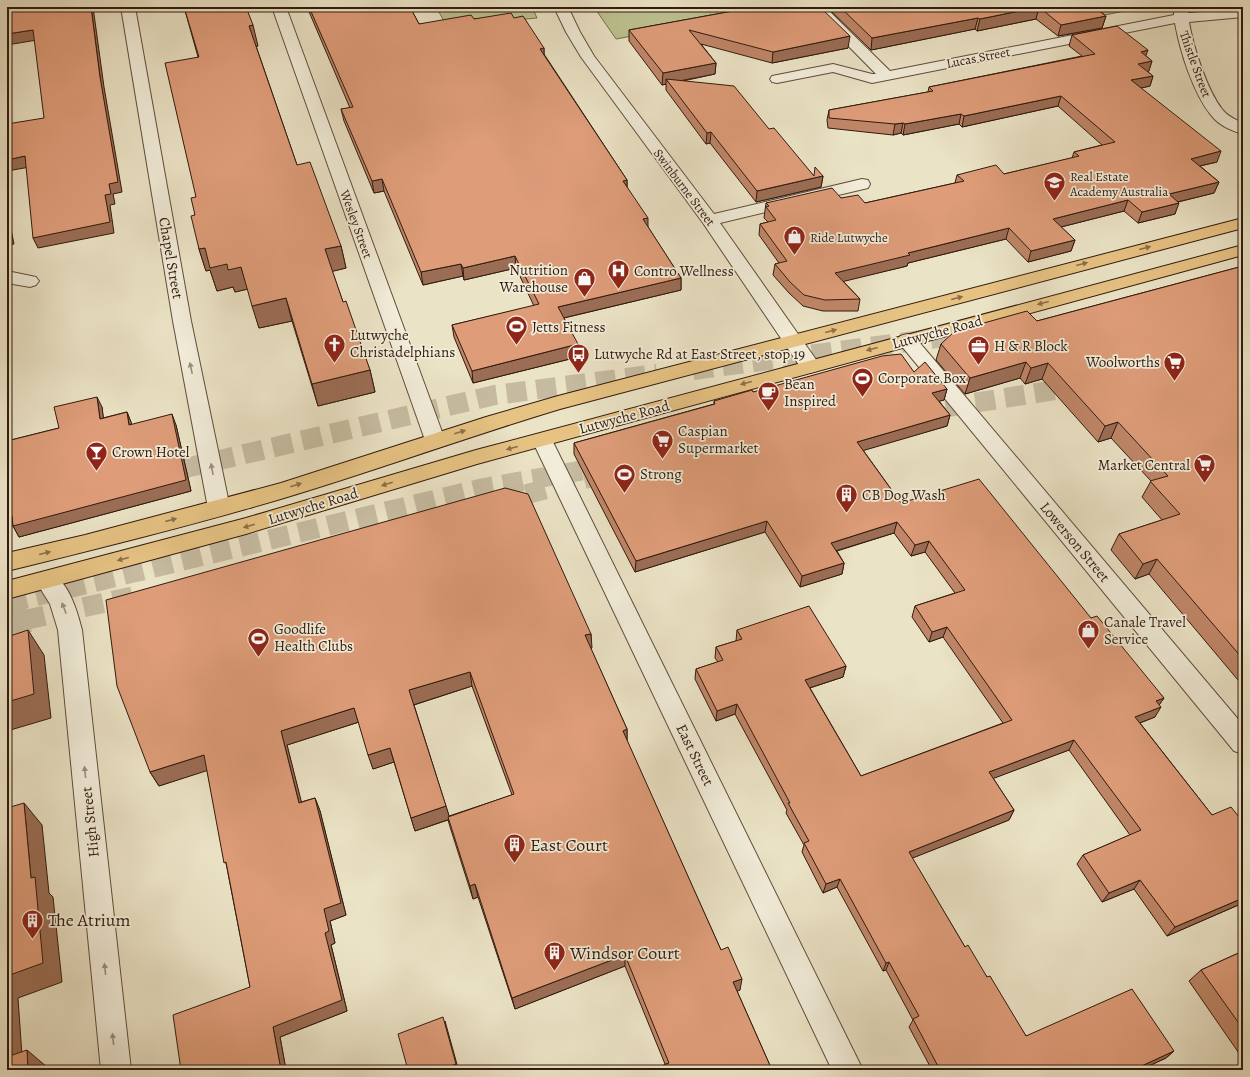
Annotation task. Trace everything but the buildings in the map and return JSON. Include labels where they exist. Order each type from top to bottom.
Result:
[{"type":"highway","name":"Lutwyche Road","points":[[7,562],[36,556],[219,508],[558,403],[1243,223]]},
{"type":"highway","name":"Lutwyche Road","points":[[7,590],[246,526],[476,457],[1243,250]]},
{"type":"street","name":"Chapel Street","points":[[128,7],[182,321],[219,508]]},
{"type":"street","name":"Wesley Street","points":[[278,7],[435,440]]},
{"type":"street","name":"Swinburne Street","points":[[561,7],[573,32],[588,57],[710,220],[810,366]]},
{"type":"street","points":[[817,7],[887,76]]},
{"type":"street","points":[[1180,12],[1202,7]]},
{"type":"street","points":[[1180,12],[1214,16],[1243,13]]},
{"type":"street","name":"Lucas Street","points":[[777,79],[832,68],[872,79],[1180,12]]},
{"type":"street","name":"Thistle Street","points":[[1180,12],[1190,51],[1206,96],[1221,116],[1243,129]]},
{"type":"street","points":[[710,220],[862,184]]},
{"type":"street","points":[[7,277],[30,281]]},
{"type":"street","name":"Lowerson Street","points":[[907,340],[1243,743]]},
{"type":"street","name":"East Street","points":[[542,440],[848,1070]]},
{"type":"street","name":"High Street","points":[[46,580],[55,590],[63,604],[70,630],[116,1070]]},
{"type":"green space","points":[[436,7],[532,7],[537,18],[447,26]]},
{"type":"green space","points":[[594,7],[794,7],[616,39]]},
{"type":"green space","points":[[1094,7],[1144,7],[1105,15]]},
{"type":"tunnel","points":[[693,370],[976,333]]},
{"type":"tunnel","points":[[156,475],[495,395],[657,374]]},
{"type":"tunnel","points":[[916,412],[1081,386]]},
{"type":"tunnel","points":[[7,603],[484,488],[612,465]]},
{"type":"tunnel","points":[[497,502],[615,471]]},
{"type":"tunnel","points":[[25,620],[135,596]]},
{"type":"tunnel","points":[[7,624],[29,619]]},
{"type":"place","name":"Real Estate Academy Australia","points":[[1054,202]]},
{"type":"place","name":"Ride Lutwyche","points":[[795,256]]},
{"type":"place","name":"Contro Wellness","points":[[618,290]]},
{"type":"place","name":"Nutrition Warehouse","points":[[584,298]]},
{"type":"place","name":"Jetts Fitness","points":[[516,346]]},
{"type":"place","name":"Lutwyche Christadelphians","points":[[335,364]]},
{"type":"place","name":"H & R Block","points":[[978,366]]},
{"type":"place","name":"Lutwyche Rd at East Street, stop 19","points":[[578,374]]},
{"type":"place","name":"Woolworths","points":[[1175,382]]},
{"type":"place","name":"Corporate Box","points":[[863,398]]},
{"type":"place","name":"Bean Inspired","points":[[768,412]]},
{"type":"place","name":"Caspian Supermarket","points":[[663,460]]},
{"type":"place","name":"Crown Hotel","points":[[97,472]]},
{"type":"place","name":"Market Central","points":[[1205,484]]},
{"type":"place","name":"Strong","points":[[625,494]]},
{"type":"place","name":"CB Dog Wash","points":[[847,514]]},
{"type":"place","name":"Canale Travel Service","points":[[1088,650]]},
{"type":"place","name":"Goodlife Health Clubs","points":[[259,658]]},
{"type":"place","name":"East Court","points":[[514,864]]},
{"type":"place","name":"The Atrium","points":[[32,940]]},
{"type":"place","name":"Windsor Court","points":[[555,972]]}]
